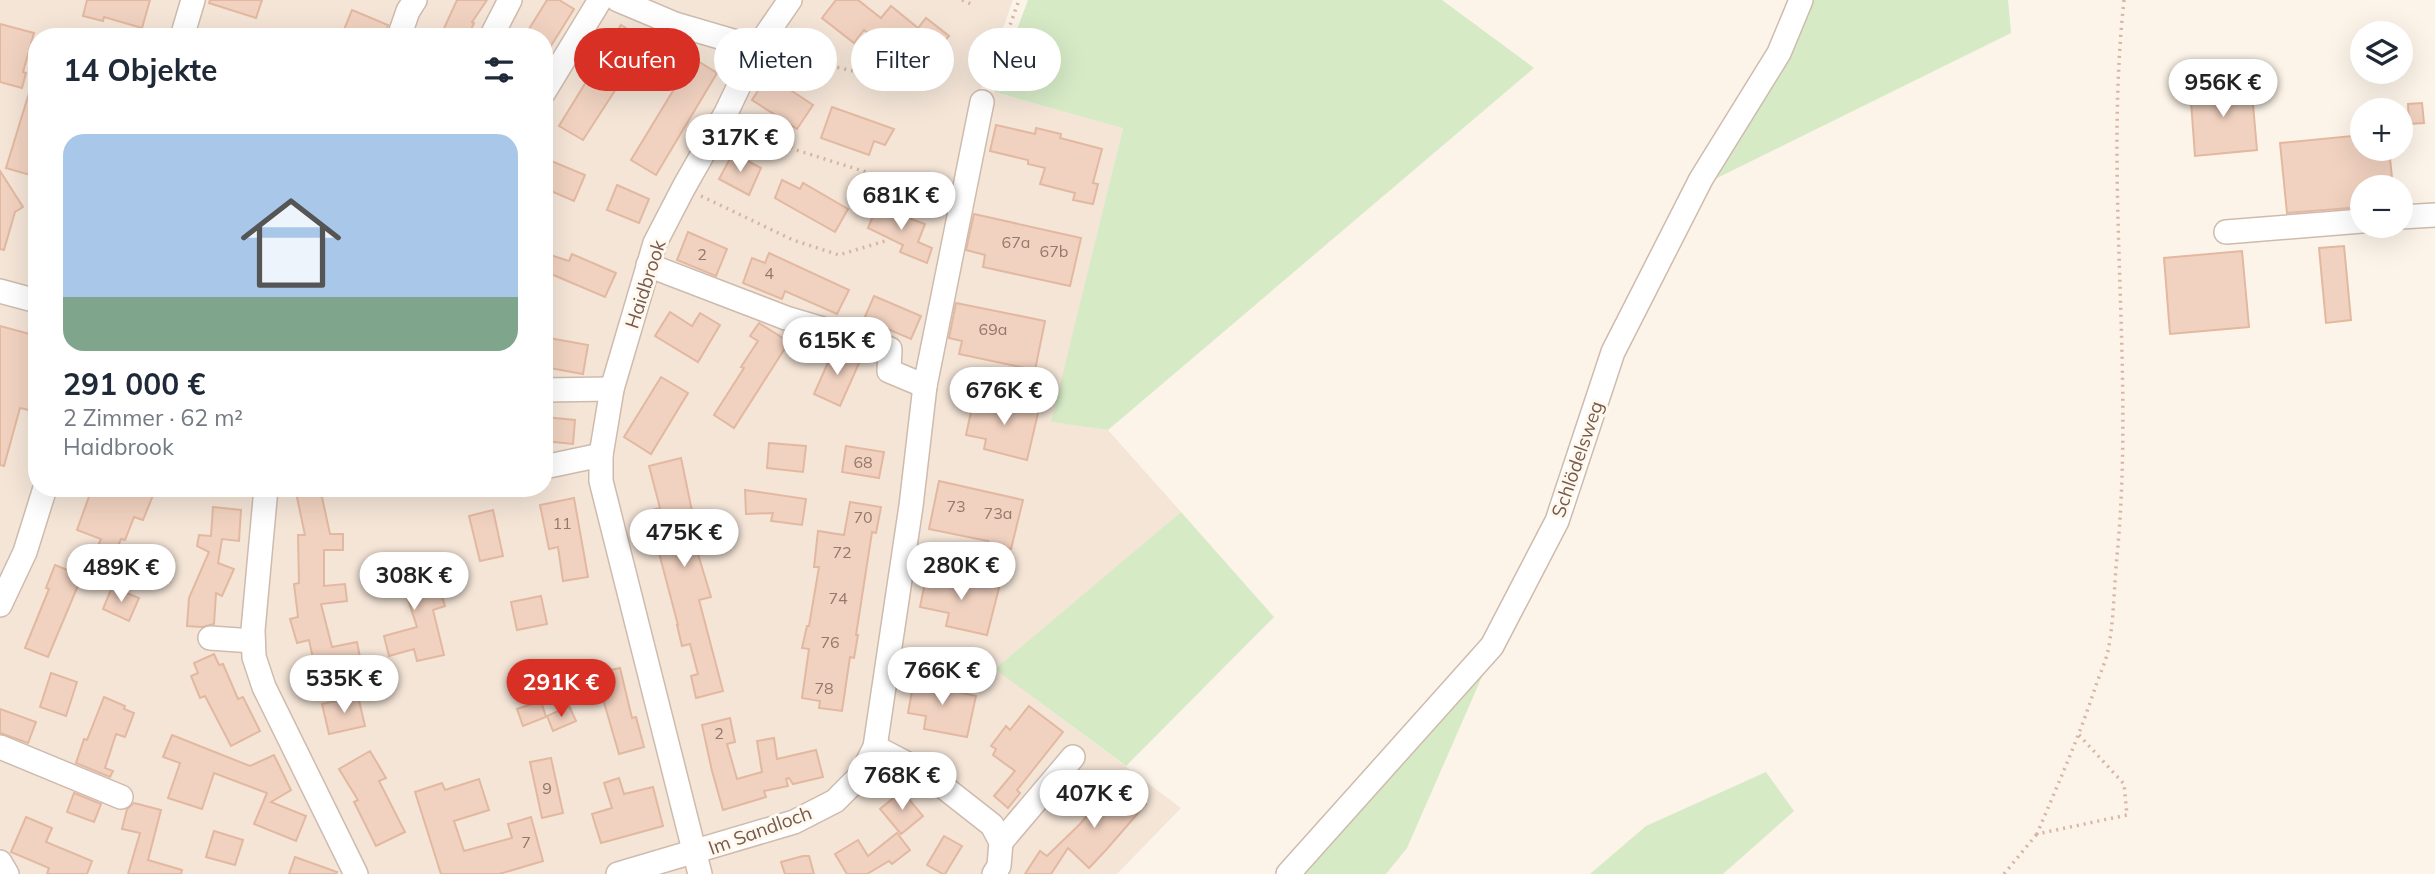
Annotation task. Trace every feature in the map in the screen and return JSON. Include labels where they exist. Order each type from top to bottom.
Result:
[{"type":"street","points":[[185,28],[193,0]]},
{"type":"street","points":[[402,28],[415,0]]},
{"type":"street","points":[[496,28],[510,0]]},
{"type":"street","points":[[553,77],[600,0]]},
{"type":"street","points":[[618,0],[675,24],[714,35]]},
{"type":"street","name":"Haidbrook","points":[[771,28],[790,0]]},
{"type":"street","name":"Schlödelsweg","points":[[1288,874],[1492,646],[1557,521],[1613,352],[1701,179],[1779,53],[1801,0]]},
{"type":"street","name":"Haidbrook","points":[[696,863],[601,481],[601,455],[612,389],[655,243],[736,91]]},
{"type":"street","name":"Im Sandloch","points":[[618,874],[696,863],[794,822],[835,801],[862,775],[875,747],[911,506],[925,386],[982,102]]},
{"type":"street","points":[[2413,217],[2435,215]]},
{"type":"street","points":[[2226,232],[2350,222]]},
{"type":"street","points":[[648,265],[786,318],[890,349],[889,371],[925,386]]},
{"type":"street","points":[[0,291],[28,299]]},
{"type":"street","points":[[553,390],[612,389]]},
{"type":"street","points":[[553,465],[601,455]]},
{"type":"street","points":[[0,605],[25,552],[42,497]]},
{"type":"street","points":[[265,497],[253,641],[254,657],[264,687],[356,874]]},
{"type":"street","points":[[210,638],[253,641]]},
{"type":"street","points":[[0,747],[121,797]]},
{"type":"street","points":[[875,747],[927,774],[992,825],[1001,842],[999,866],[994,874]]},
{"type":"street","points":[[1001,842],[1073,757]]},
{"type":"street","points":[[0,862],[6,874]]},
{"type":"path","points":[[962,0],[971,4]]},
{"type":"path","points":[[982,102],[1019,0]]},
{"type":"path","points":[[2004,874],[2037,834],[2079,735],[2108,651],[2123,496],[2124,350],[2118,53],[2124,0]]},
{"type":"path","points":[[726,113],[796,150],[878,176]]},
{"type":"path","points":[[684,187],[793,240],[839,255],[884,241]]},
{"type":"path","points":[[2037,834],[2127,815],[2124,784],[2079,735]]},
{"type":"shaded area","points":[[0,0],[1013,0],[1003,28],[968,28],[968,91],[988,91],[1123,127],[1052,422],[1108,430],[1181,512],[996,669],[1181,808],[1117,874],[0,874]]},
{"type":"green space","points":[[1028,0],[1442,0],[1534,68],[1108,430],[1051,422],[1123,128],[994,92],[1061,91],[1061,28],[1018,28]]},
{"type":"green space","points":[[1807,0],[2008,0],[2011,33],[1709,182]]},
{"type":"green space","points":[[1181,512],[1274,617],[1126,766],[995,669]]},
{"type":"green space","points":[[1484,672],[1407,848],[1386,874],[1302,874]]},
{"type":"green space","points":[[1766,772],[1794,811],[1723,874],[1590,874],[1646,826]]},
{"type":"building","points":[[87,0],[150,0],[142,28],[104,17],[103,21],[83,16]]},
{"type":"building","points":[[210,0],[262,0],[256,18],[209,3]]},
{"type":"building","points":[[457,0],[487,0],[472,22],[472,28],[444,28]]},
{"type":"building","points":[[547,0],[559,0],[574,9],[553,43],[553,28],[530,28]]},
{"type":"building","points":[[836,0],[858,0],[881,18],[891,6],[918,28],[851,28],[851,41],[822,18]]},
{"type":"building","points":[[352,10],[388,25],[387,28],[345,28]]},
{"type":"building","points":[[926,18],[939,28],[918,28]]},
{"type":"building","points":[[0,24],[28,31],[28,54],[22,88],[0,82]]},
{"type":"building","points":[[700,62],[714,71],[714,78],[656,175],[631,160],[673,91],[700,91]]},
{"type":"building","points":[[2251,82],[2257,150],[2195,156],[2190,88]]},
{"type":"building","points":[[580,91],[615,91],[583,140],[559,126]]},
{"type":"building","points":[[758,91],[792,91],[813,105],[797,129],[752,100]]},
{"type":"building","points":[[28,96],[28,174],[6,168]]},
{"type":"building","points":[[2422,103],[2424,123],[2413,124],[2413,104]]},
{"type":"building","points":[[832,107],[894,129],[885,145],[874,141],[869,155],[821,138]]},
{"type":"building","points":[[996,125],[1035,134],[1036,128],[1061,134],[1060,138],[1102,149],[1093,183],[1098,184],[1093,204],[1073,200],[1075,193],[1040,184],[1045,168],[1028,164],[1028,160],[990,151]]},
{"type":"building","points":[[2350,136],[2350,161],[2390,161],[2392,175],[2350,175],[2350,208],[2287,213],[2280,143]]},
{"type":"building","points":[[733,153],[761,168],[749,195],[719,179]]},
{"type":"building","points":[[553,162],[585,175],[574,201],[553,192]]},
{"type":"building","points":[[0,171],[23,207],[15,212],[4,250],[0,249]]},
{"type":"building","points":[[782,180],[800,189],[803,183],[848,209],[835,232],[775,198]]},
{"type":"building","points":[[617,185],[649,199],[639,223],[607,210]]},
{"type":"building","points":[[877,206],[925,224],[918,242],[932,248],[927,263],[900,252],[903,245],[868,228]]},
{"type":"building","points":[[974,214],[1081,238],[1070,286],[983,267],[985,255],[966,250]]},
{"type":"building","points":[[688,232],[727,249],[716,276],[677,260]]},
{"type":"building","points":[[2344,246],[2351,320],[2326,323],[2319,248]]},
{"type":"building","points":[[2242,251],[2249,327],[2170,334],[2164,258]]},
{"type":"building","points":[[769,253],[849,290],[837,314],[785,291],[782,299],[743,283],[752,258],[765,263]]},
{"type":"building","points":[[572,254],[616,273],[605,297],[553,275],[553,256],[569,261]]},
{"type":"building","points":[[874,296],[921,316],[911,339],[864,319]]},
{"type":"building","points":[[956,303],[1045,321],[1035,370],[959,354],[962,341],[949,338]]},
{"type":"building","points":[[670,312],[692,326],[700,313],[720,325],[698,362],[655,336]]},
{"type":"building","points":[[759,323],[789,342],[734,428],[714,415],[758,341],[750,336]]},
{"type":"building","points":[[0,326],[28,334],[28,410],[20,408],[4,466],[0,465]]},
{"type":"building","points":[[553,339],[588,345],[583,374],[553,369]]},
{"type":"building","points":[[834,349],[860,361],[840,406],[814,394]]},
{"type":"building","points":[[661,377],[688,393],[651,454],[624,437]]},
{"type":"building","points":[[974,398],[1006,404],[1006,401],[1039,409],[1027,460],[984,449],[986,439],[966,435]]},
{"type":"building","points":[[553,418],[575,420],[573,444],[553,442]]},
{"type":"building","points":[[769,443],[806,446],[803,472],[767,468]]},
{"type":"building","points":[[846,446],[884,452],[879,478],[842,472]]},
{"type":"building","points":[[681,458],[698,540],[694,541],[711,597],[699,600],[723,691],[696,698],[691,676],[698,674],[690,644],[682,646],[648,511],[660,508],[649,466]]},
{"type":"building","points":[[939,481],[1023,500],[1011,549],[988,544],[988,541],[929,529]]},
{"type":"building","points":[[745,490],[806,499],[802,525],[771,521],[773,513],[746,514]]},
{"type":"building","points":[[89,497],[152,497],[143,520],[134,517],[125,540],[121,539],[112,560],[95,553],[101,539],[77,530]]},
{"type":"building","points":[[297,497],[322,497],[330,534],[343,534],[343,550],[324,550],[324,586],[345,584],[347,601],[321,604],[332,647],[357,642],[362,667],[317,677],[309,640],[297,643],[290,619],[298,617],[294,584],[299,583],[298,535],[305,535]]},
{"type":"building","points":[[574,498],[588,577],[563,581],[558,547],[549,549],[540,505]]},
{"type":"building","points":[[850,502],[881,507],[876,533],[872,532],[858,635],[854,658],[850,657],[842,711],[819,708],[820,701],[802,698],[809,649],[802,648],[809,626],[819,567],[814,567],[818,531],[844,535]]},
{"type":"building","points":[[213,507],[241,510],[239,541],[222,539],[218,563],[234,569],[222,596],[216,593],[214,624],[202,627],[187,626],[189,598],[209,552],[197,546],[199,535],[211,536]]},
{"type":"building","points":[[493,510],[503,556],[480,561],[469,516]]},
{"type":"building","points":[[412,558],[419,590],[438,583],[445,606],[433,610],[444,655],[417,661],[414,649],[389,656],[384,636],[417,627],[402,581],[377,586],[373,566]]},
{"type":"building","points":[[55,565],[82,576],[48,657],[25,648],[49,589],[46,588]]},
{"type":"building","points":[[927,573],[999,588],[987,635],[946,626],[949,613],[920,607]]},
{"type":"building","points":[[112,587],[139,598],[129,621],[103,609]]},
{"type":"building","points":[[541,596],[547,624],[517,630],[511,602]]},
{"type":"building","points":[[214,654],[219,665],[223,664],[238,699],[243,697],[260,731],[231,746],[205,696],[200,698],[191,676],[198,673],[194,663]]},
{"type":"building","points":[[620,668],[632,718],[636,717],[644,747],[619,754],[603,699],[594,702],[587,675]]},
{"type":"building","points":[[51,673],[77,682],[66,716],[40,707]]},
{"type":"building","points":[[915,675],[946,682],[944,689],[976,696],[967,737],[924,729],[926,716],[908,713]]},
{"type":"building","points":[[358,696],[365,726],[329,734],[322,704]]},
{"type":"building","points":[[104,697],[134,713],[125,737],[116,734],[105,768],[113,771],[110,777],[76,763]]},
{"type":"building","points":[[541,701],[546,717],[523,726],[517,709]]},
{"type":"building","points":[[569,706],[576,721],[553,731],[547,716]]},
{"type":"building","points":[[1029,706],[1063,732],[1017,790],[1020,793],[1008,808],[994,796],[1015,771],[993,755],[996,749],[991,746],[1006,726],[1010,730]]},
{"type":"building","points":[[0,709],[36,722],[28,743],[0,733]]},
{"type":"building","points":[[730,718],[735,742],[727,744],[737,779],[762,772],[757,741],[774,738],[777,759],[816,750],[823,777],[793,784],[789,778],[786,779],[788,786],[764,791],[766,797],[723,810],[702,725]]},
{"type":"building","points":[[172,735],[250,766],[274,755],[291,790],[271,802],[306,816],[296,841],[254,824],[267,793],[214,773],[202,809],[168,798],[180,763],[163,757]]},
{"type":"building","points":[[370,751],[386,778],[379,781],[405,832],[376,846],[354,802],[358,800],[339,769]]},
{"type":"building","points":[[551,758],[563,813],[542,818],[530,762]]},
{"type":"building","points":[[619,778],[624,794],[653,787],[663,826],[601,843],[592,814],[612,808],[604,783]]},
{"type":"building","points":[[479,779],[489,810],[454,821],[464,851],[512,838],[508,824],[531,817],[543,861],[499,874],[441,874],[415,792],[442,783],[445,790]]},
{"type":"building","points":[[1118,780],[1146,804],[1089,868],[1068,848],[1051,874],[1025,874],[1040,851],[1047,856],[1080,824]]},
{"type":"building","points":[[902,791],[923,816],[901,834],[880,809]]},
{"type":"building","points":[[74,793],[101,804],[94,822],[67,812]]},
{"type":"building","points":[[134,803],[161,810],[148,860],[182,870],[181,874],[128,874],[140,833],[122,829],[127,809]]},
{"type":"building","points":[[26,817],[52,828],[46,842],[92,861],[87,874],[47,874],[49,868],[11,852]]},
{"type":"building","points":[[214,831],[243,840],[235,865],[206,857]]},
{"type":"building","points":[[897,833],[910,850],[892,864],[889,861],[867,874],[847,874],[835,854],[858,840],[868,856]]},
{"type":"building","points":[[944,836],[962,846],[943,874],[927,865]]},
{"type":"building","points":[[809,856],[814,874],[785,874],[781,862]]},
{"type":"building","points":[[295,857],[337,872],[289,874]]}]
